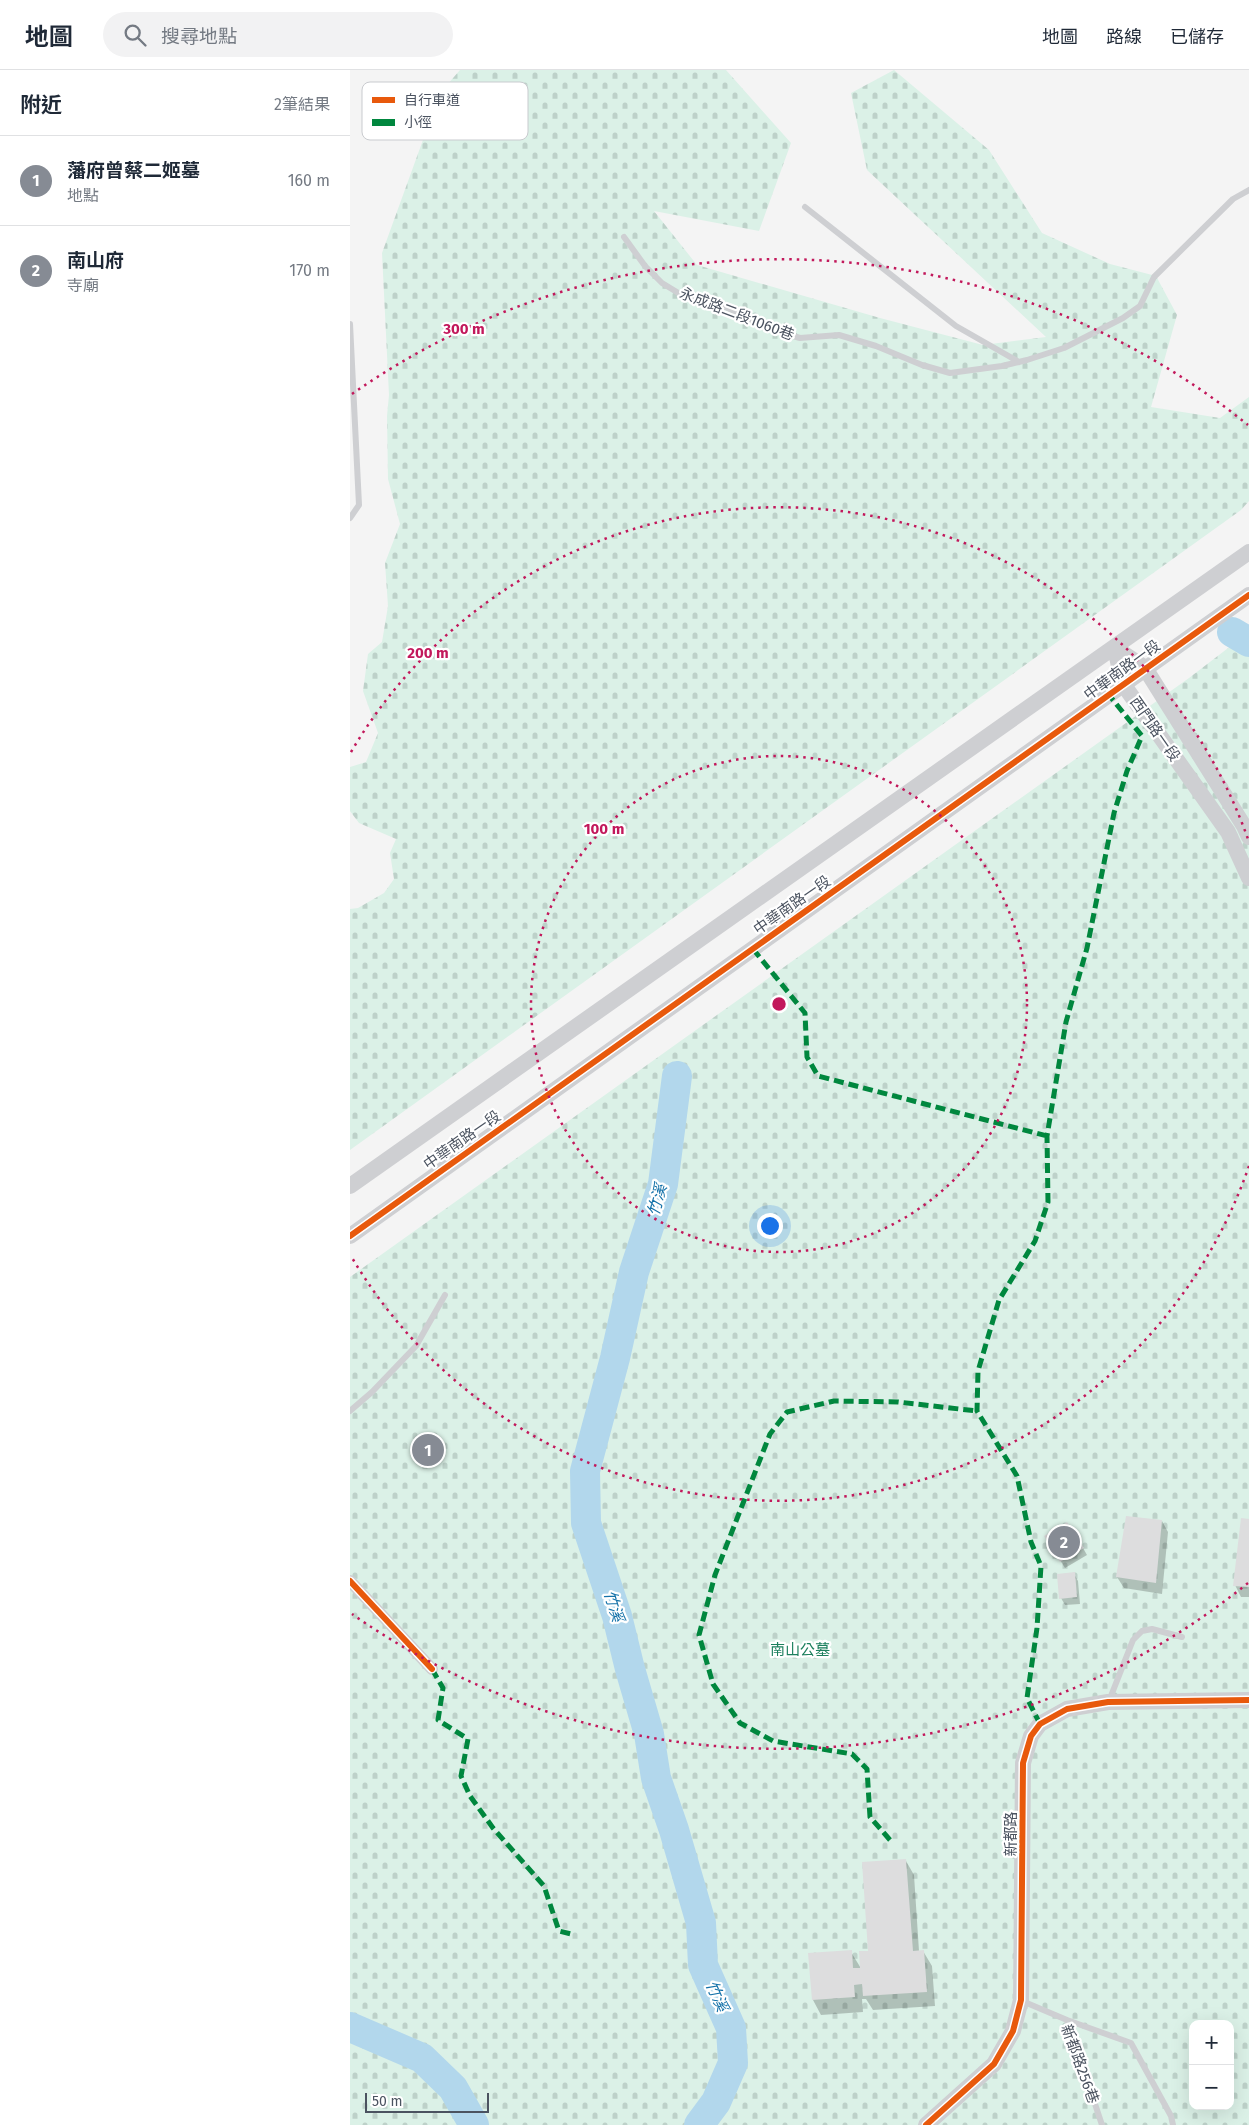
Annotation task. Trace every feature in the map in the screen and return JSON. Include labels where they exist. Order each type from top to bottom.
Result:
[{"type":"street","name":"中華南路一段","points":[[350,1186],[1249,552]]},
{"type":"street","name":"中華南路一段","points":[[350,1236],[1249,595]]},
{"type":"street","name":"西門路一段","points":[[1115,648],[1145,668],[1244,826],[1249,837]]},
{"type":"street","name":"西門路一段","points":[[1115,648],[1123,684],[1228,832],[1249,878]]},
{"type":"street","points":[[350,1581],[432,1669]]},
{"type":"street","name":"新都路","points":[[926,2125],[994,2064],[1012,2031],[1021,2000],[1023,1763],[1031,1736],[1040,1724],[1067,1708],[1108,1702],[1249,1700]]},
{"type":"lane","name":"永成路二段1060巷","points":[[624,238],[645,266],[662,283],[680,294],[728,308],[765,328],[800,338],[839,335],[876,346],[922,365],[950,373],[1002,366],[1064,348],[1123,318],[1140,306],[1154,277],[1233,199],[1249,190]]},
{"type":"lane","points":[[805,207],[956,326],[1019,362]]},
{"type":"lane","points":[[350,324],[359,505],[350,518]]},
{"type":"lane","points":[[350,1411],[372,1392],[416,1346],[445,1295]]},
{"type":"lane","points":[[1108,1702],[1132,1640],[1142,1631],[1152,1630],[1182,1638]]},
{"type":"lane","name":"新都路256巷","points":[[1021,2000],[1067,2020],[1102,2125]]},
{"type":"lane","points":[[1067,2020],[1131,2043],[1171,2116],[1173,2125]]},
{"type":"green space","points":[[460,70],[726,70],[791,143],[759,231],[654,211],[697,265],[880,318],[983,345],[1046,337],[867,170],[851,93],[894,70],[989,150],[1042,233],[1110,264],[1156,276],[1177,315],[1151,407],[1220,418],[1249,397],[1249,501],[1241,510],[350,1150],[350,909],[358,908],[384,893],[394,879],[390,853],[396,839],[359,823],[350,811],[350,767],[366,762],[378,733],[363,691],[368,654],[382,642],[388,606],[385,563],[400,524],[388,479],[387,416],[389,395],[382,253],[423,140],[528,140],[528,82],[450,82]]},
{"type":"green space","name":"南山公墓","points":[[1249,632],[1249,2125],[350,2125],[350,1277],[1189,678]]},
{"type":"building","points":[[1126,1516],[1162,1520],[1156,1583],[1116,1577]]},
{"type":"building","points":[[1241,1518],[1249,1519],[1249,1587],[1233,1586]]},
{"type":"building","points":[[1067,1522],[1084,1548],[1060,1562],[1044,1536]]},
{"type":"building","points":[[1075,1572],[1077,1597],[1059,1599],[1057,1574]]},
{"type":"building","points":[[906,1859],[913,1951],[924,1950],[927,1992],[863,1996],[862,1984],[854,1985],[855,1997],[812,2000],[808,1953],[852,1950],[853,1968],[860,1968],[859,1951],[868,1951],[862,1862]]},
{"type":"waterway","points":[[1232,632],[1249,642]]},
{"type":"waterway","name":"竹溪","points":[[677,1076],[663,1184],[634,1272],[615,1358],[585,1471],[586,1523],[617,1616],[649,1734],[656,1778],[674,1830],[701,1923],[703,1965],[731,2028],[733,2063],[716,2102],[699,2125]]},
{"type":"waterway","name":"竹溪","points":[[350,2027],[422,2058],[453,2088],[474,2125]]},
{"type":"marked path","points":[[1040,1724],[1027,1698],[1037,1628],[1041,1566],[1031,1542],[1017,1476],[977,1411],[978,1371],[999,1300],[1035,1241],[1048,1202],[1047,1136],[1066,1022],[1087,948],[1114,813],[1127,771],[1142,736],[1109,695]]},
{"type":"marked path","points":[[753,949],[805,1013],[807,1057],[818,1076],[1047,1136]]},
{"type":"marked path","points":[[890,1840],[870,1817],[867,1769],[852,1754],[773,1741],[740,1723],[713,1684],[699,1635],[715,1575],[770,1434],[787,1412],[834,1401],[898,1402],[977,1411]]},
{"type":"marked path","points":[[432,1669],[443,1688],[438,1720],[468,1739],[461,1776],[470,1796],[493,1828],[544,1886],[559,1931],[571,1934]]},
{"type":"cycle path","points":[[350,1236],[1249,595]]},
{"type":"cycle path","points":[[350,1581],[432,1669]]},
{"type":"cycle path","points":[[926,2125],[994,2064],[1013,2031],[1021,2000],[1023,1763],[1031,1736],[1040,1724],[1067,1709],[1108,1702],[1249,1700]]},
{"type":"place","name":"藩府曾蔡二姬墓","points":[[428,1450]]},
{"type":"place","name":"南山府","points":[[1064,1542]]}]
